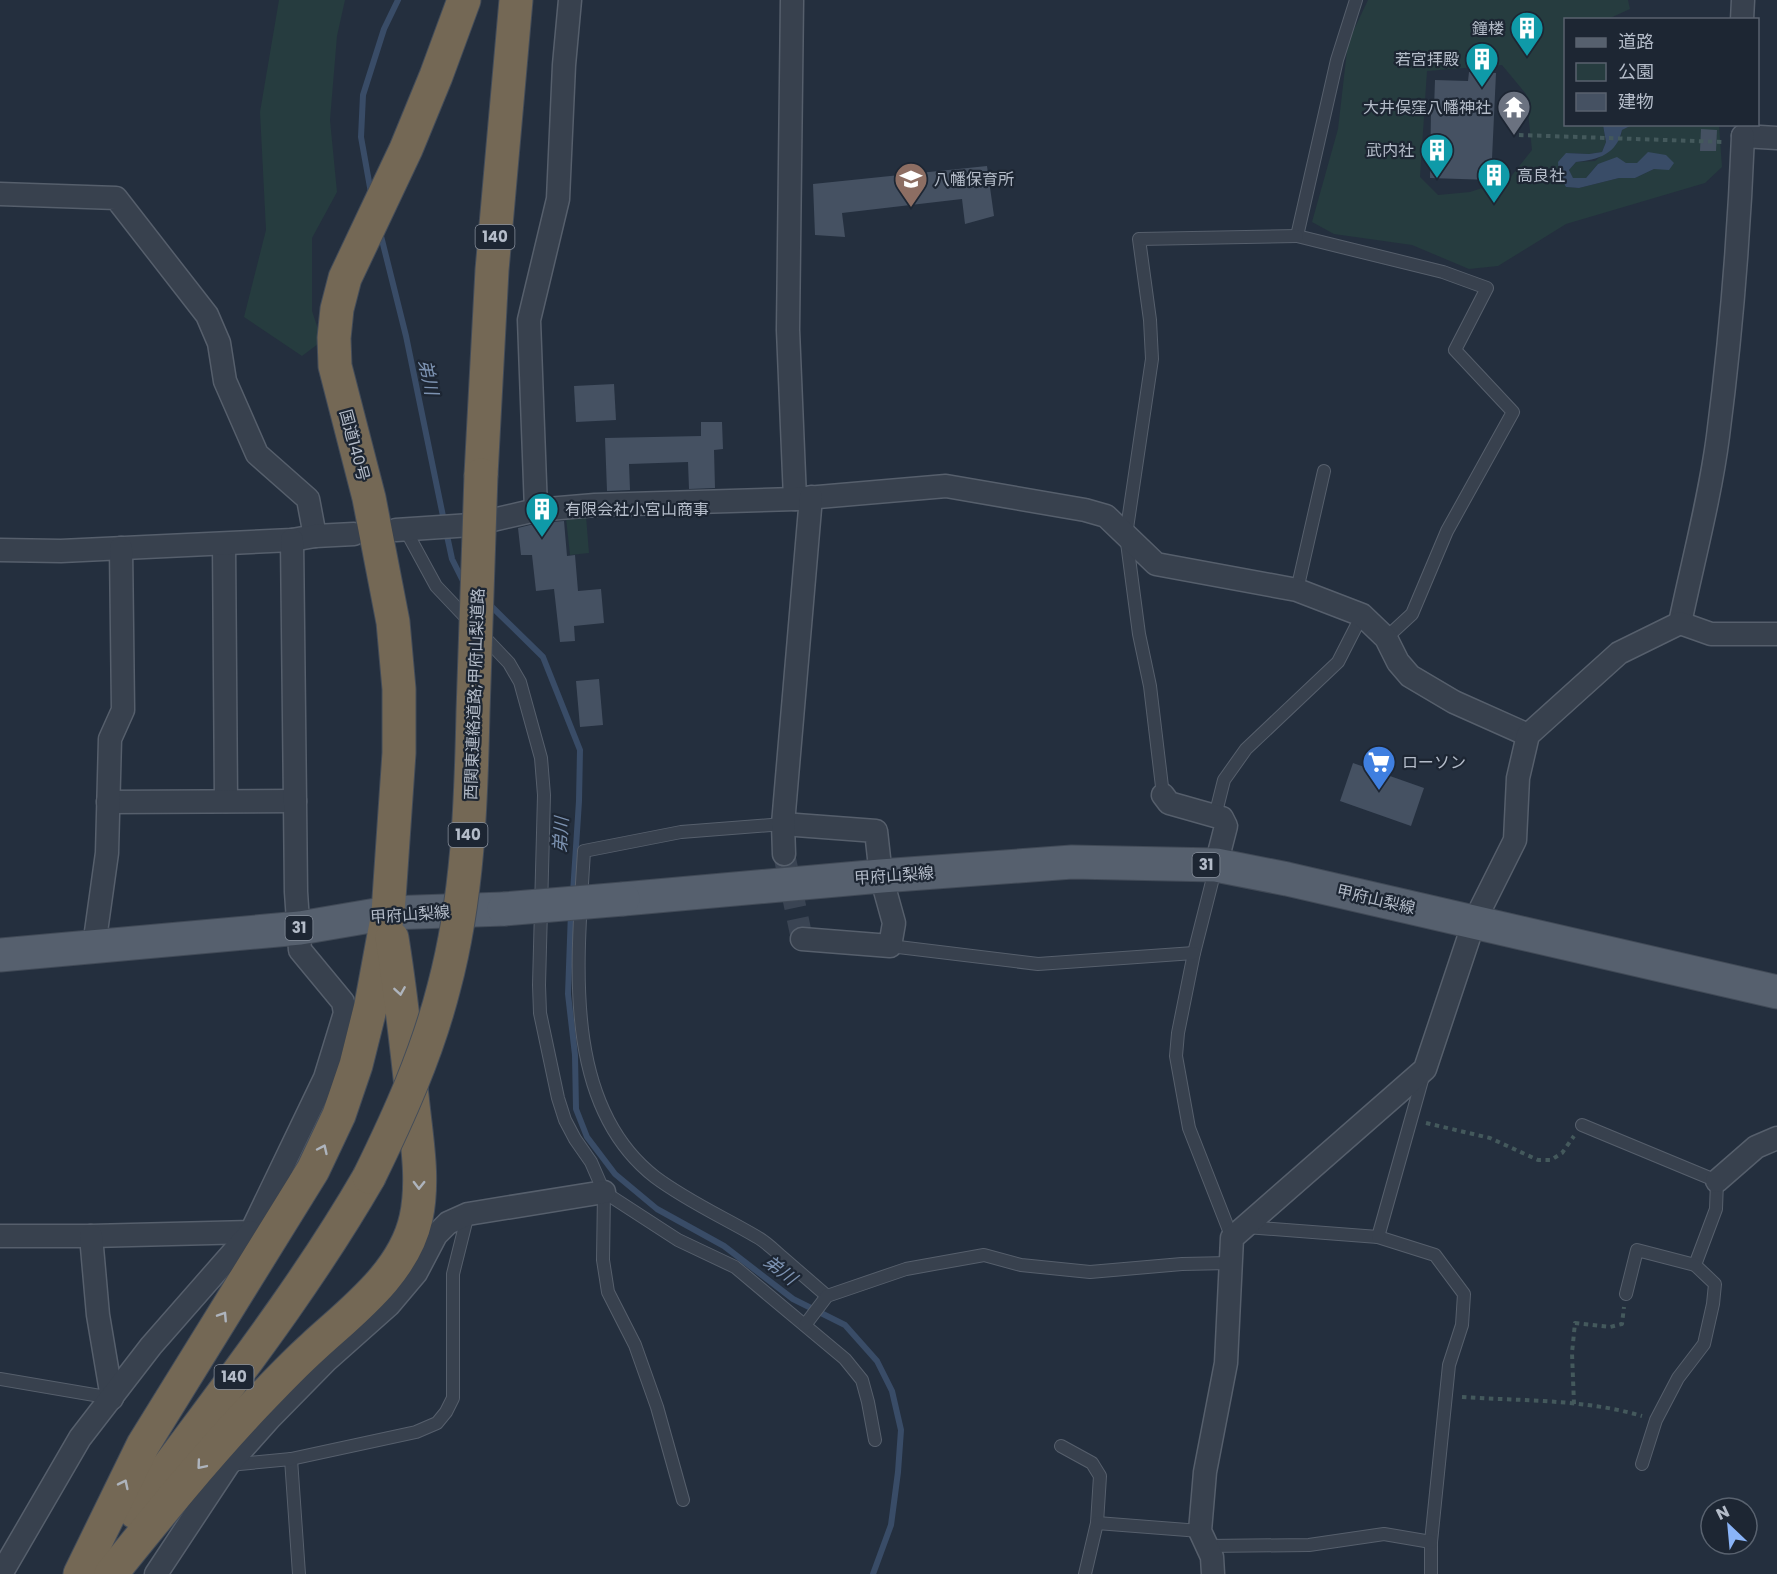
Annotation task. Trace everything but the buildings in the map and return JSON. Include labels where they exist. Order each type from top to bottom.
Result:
[{"type":"highway","name":"国道140号","points":[[388,913],[399,753],[399,689],[393,622],[369,498],[335,366],[334,338],[337,309],[345,278],[406,149],[464,0]]},
{"type":"highway","name":"西関東連絡道路;甲府山梨道路","points":[[95,1574],[132,1516],[337,1234],[369,1178],[401,1113],[426,1050],[444,987],[458,926],[471,797],[481,475],[492,270],[516,0]]},
{"type":"highway","points":[[80,1574],[143,1445],[313,1170],[339,1115],[356,1065],[371,1005],[388,913]]},
{"type":"highway","points":[[111,1574],[224,1439],[306,1354],[368,1297],[389,1273],[406,1248],[416,1218],[419,1176],[401,999],[388,913]]},
{"type":"main road","name":"甲府山梨線","points":[[0,955],[300,928],[388,913],[504,909],[1072,862],[1216,865],[1287,879],[1777,992]]},
{"type":"street","points":[[536,510],[529,320],[558,199],[564,65],[570,0]]},
{"type":"street","points":[[784,854],[783,824],[803,498],[788,330],[792,0]]},
{"type":"street","points":[[1680,623],[1718,437],[1738,248],[1741,134],[1777,138]]},
{"type":"street","points":[[0,194],[116,198],[207,315],[219,343],[225,381],[257,454],[308,499],[315,536]]},
{"type":"street","points":[[408,529],[471,525],[536,510],[595,505],[803,498],[946,486],[1085,510],[1106,516],[1156,564],[1297,590],[1362,615],[1386,638],[1398,662],[1410,676],[1454,702],[1528,735]]},
{"type":"street","points":[[0,550],[61,551],[224,544],[354,534]]},
{"type":"street","points":[[1,1574],[80,1438],[151,1346],[251,1232],[324,1078],[345,1013],[343,1002],[300,950],[296,892],[292,540]]},
{"type":"street","points":[[224,544],[226,801]]},
{"type":"street","points":[[94,946],[107,853],[110,739],[123,710],[121,548]]},
{"type":"street","points":[[1213,1574],[1212,1557],[1203,1538],[1205,1472],[1226,1363],[1230,1263],[1238,1233],[1425,1069],[1473,922],[1515,840],[1518,778],[1528,735],[1619,653],[1680,623],[1711,634],[1777,634]]},
{"type":"street","points":[[1163,795],[1169,803],[1222,818],[1226,826],[1216,865]]},
{"type":"street","points":[[108,802],[295,801]]},
{"type":"street","points":[[783,824],[876,831],[881,876],[894,923],[890,946],[802,939]]},
{"type":"street","points":[[1717,1181],[1756,1147],[1777,1138]]},
{"type":"street","points":[[156,1574],[228,1465],[326,1361],[389,1305],[416,1273],[436,1235],[448,1223],[468,1214],[604,1192]]},
{"type":"street","points":[[0,1236],[251,1232]]},
{"type":"street","points":[[91,1236],[98,1315],[112,1398]]},
{"type":"lane","points":[[1297,236],[1337,60],[1356,0]]},
{"type":"lane","points":[[1163,795],[1150,686],[1139,634],[1126,535],[1152,359],[1150,320],[1139,239],[1297,236],[1443,272],[1487,288],[1455,350],[1513,412],[1447,531],[1412,614],[1386,638]]},
{"type":"lane","points":[[1297,590],[1324,471]]},
{"type":"lane","points":[[408,529],[435,586],[509,663],[520,682],[541,758],[544,795],[540,1012],[558,1098],[565,1120],[591,1162],[604,1192],[603,1260],[608,1292],[635,1345],[657,1407],[683,1500]]},
{"type":"lane","points":[[1215,816],[1224,780],[1246,749],[1338,662],[1362,615]]},
{"type":"lane","points":[[783,824],[681,832],[584,851],[579,940],[579,996],[595,1090],[605,1116],[627,1148],[653,1175],[675,1191],[760,1238],[827,1296]]},
{"type":"lane","points":[[1216,865],[1194,953],[1178,1033],[1176,1056],[1189,1128],[1208,1180],[1238,1233],[1378,1237],[1435,1255],[1464,1294],[1462,1325],[1449,1365],[1431,1542],[1431,1574]]},
{"type":"lane","points":[[890,946],[1038,964],[1194,953]]},
{"type":"lane","points":[[1378,1237],[1425,1069]]},
{"type":"lane","points":[[1582,1125],[1717,1181],[1716,1209],[1695,1264]]},
{"type":"lane","points":[[604,1192],[678,1240],[735,1267],[845,1359],[862,1380],[875,1440]]},
{"type":"lane","points":[[228,1465],[291,1459],[416,1432],[437,1423],[453,1398],[453,1274],[468,1214]]},
{"type":"lane","points":[[1626,1294],[1637,1250],[1695,1264],[1715,1284],[1704,1344],[1678,1378],[1656,1420],[1642,1464]]},
{"type":"lane","points":[[805,1325],[827,1296],[906,1269],[984,1255],[1022,1265],[1090,1272],[1182,1264],[1230,1263]]},
{"type":"lane","points":[[0,1379],[112,1398]]},
{"type":"lane","points":[[1061,1446],[1092,1462],[1100,1476],[1097,1523],[1085,1574]]},
{"type":"lane","points":[[291,1459],[299,1574]]},
{"type":"lane","points":[[1097,1523],[1203,1538],[1309,1545],[1384,1534],[1431,1542]]},
{"type":"path","points":[[1519,135],[1625,139],[1741,134]]},
{"type":"path","points":[[1411,1119],[1490,1138],[1538,1160],[1551,1160],[1562,1153],[1582,1125]]},
{"type":"path","points":[[1574,1404],[1572,1353],[1575,1323],[1610,1327],[1622,1324],[1626,1294]]},
{"type":"path","points":[[1446,1396],[1574,1404],[1627,1412],[1656,1420]]},
{"type":"green space","points":[[279,0],[345,0],[337,36],[330,120],[337,192],[312,238],[312,311],[322,341],[302,356],[244,317],[266,230],[260,112]]},
{"type":"green space","points":[[1368,0],[1628,0],[1630,9],[1610,18],[1564,18],[1564,126],[1603,126],[1606,142],[1602,152],[1566,153],[1566,187],[1579,188],[1619,178],[1635,178],[1654,169],[1638,163],[1598,164],[1586,178],[1573,179],[1569,170],[1576,162],[1595,161],[1620,139],[1622,130],[1630,126],[1719,126],[1722,167],[1705,183],[1566,224],[1498,266],[1469,269],[1412,245],[1334,234],[1312,222],[1338,129],[1348,42]],"holes":[[[1502,65],[1526,94],[1532,150],[1509,179],[1470,192],[1438,195],[1420,177],[1427,71]]]},
{"type":"green space","points":[[586,516],[589,553],[570,555],[566,518]]},
{"type":"water","points":[[1603,126],[1630,126],[1622,130],[1616,145],[1605,154],[1592,160],[1576,162],[1569,170],[1573,178],[1586,178],[1598,164],[1617,157],[1626,163],[1637,163],[1648,152],[1666,155],[1674,163],[1669,170],[1654,169],[1635,178],[1619,178],[1579,188],[1566,187],[1559,174],[1558,162],[1566,153],[1602,152],[1606,142]]},
{"type":"waterway","name":"弟川","points":[[371,193],[361,137],[363,95],[384,29],[398,0]]},
{"type":"waterway","name":"弟川","points":[[380,232],[406,336],[444,521]]},
{"type":"waterway","name":"弟川","points":[[446,531],[452,559],[464,583]]},
{"type":"waterway","name":"弟川","points":[[488,603],[543,657],[580,750],[573,893]]},
{"type":"waterway","name":"弟川","points":[[571,912],[568,994],[575,1055],[576,1109],[587,1137],[615,1174],[657,1209],[724,1246],[793,1299],[845,1325],[877,1361],[892,1391],[901,1430],[898,1472],[891,1525],[873,1574]]},
{"type":"tunnel","points":[[784,854],[802,939]]},
{"type":"place","name":"鐘楼","points":[[1527,57]]},
{"type":"place","name":"若宮拝殿","points":[[1482,88]]},
{"type":"place","name":"大井俣窪八幡神社","points":[[1514,136]]},
{"type":"place","name":"武内社","points":[[1437,179]]},
{"type":"place","name":"高良社","points":[[1494,204]]},
{"type":"place","name":"八幡保育所","points":[[911,208]]},
{"type":"place","name":"有限会社小宮山商事","points":[[542,538]]},
{"type":"place","name":"ローソン","points":[[1379,791]]}]
